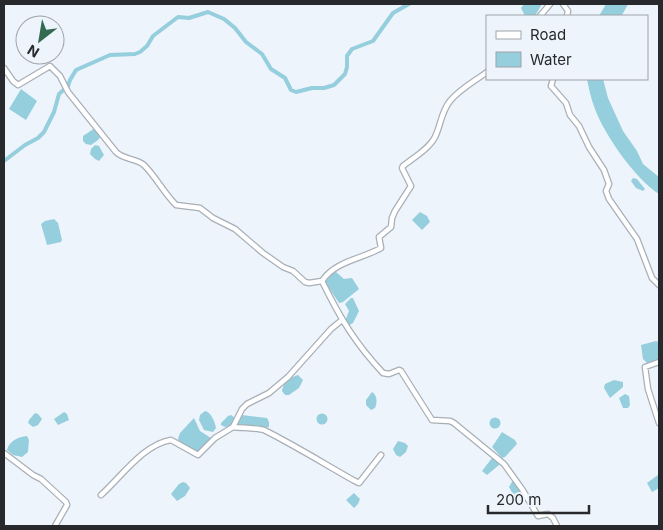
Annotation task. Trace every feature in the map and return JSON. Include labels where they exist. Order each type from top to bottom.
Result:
[{"type":"street","points":[[541,15],[550,4]]},
{"type":"street","points":[[562,4],[568,11],[567,15]]},
{"type":"street","points":[[4,68],[18,85],[50,66],[60,76],[68,92],[116,152],[121,156],[137,160],[144,165],[176,205],[200,208],[213,218],[235,229],[263,253],[283,267],[293,270],[305,282],[309,283],[322,281],[325,276],[337,267],[380,248],[379,238],[391,227],[393,216],[411,186],[402,168],[403,166],[429,145],[434,138],[449,102],[486,73]]},
{"type":"street","points":[[553,80],[552,86],[566,103],[570,115],[579,126],[589,147],[604,170],[609,184],[606,191],[609,199],[637,239],[652,278],[659,285]]},
{"type":"street","points":[[322,281],[342,320],[357,343],[384,373],[389,374],[401,371],[432,420],[450,421],[468,433],[504,464],[538,516],[548,514],[553,518],[557,526]]},
{"type":"street","points":[[101,495],[144,452],[155,445],[171,440],[198,455],[215,438],[233,427],[242,409],[247,404],[269,393],[288,377],[331,329],[342,320]]},
{"type":"street","points":[[659,362],[645,367],[648,389],[659,422]]},
{"type":"street","points":[[233,427],[264,430],[268,434],[283,439],[358,482],[381,455]]},
{"type":"street","points":[[4,453],[41,479],[66,502],[67,505],[55,526]]},
{"type":"water","points":[[524,4],[542,4],[536,15],[524,15],[521,8]]},
{"type":"water","points":[[606,4],[628,4],[618,15],[600,15]]},
{"type":"water","points":[[587,80],[603,80],[608,98],[623,131],[637,151],[643,164],[659,177],[659,194],[631,168],[622,156],[599,119],[591,98]]},
{"type":"water","points":[[21,89],[37,101],[26,120],[9,109]]},
{"type":"water","points":[[95,128],[101,136],[91,145],[86,144],[83,141],[83,136]]},
{"type":"water","points":[[95,145],[99,146],[104,155],[99,161],[90,154],[91,149]]},
{"type":"water","points":[[633,178],[637,179],[645,189],[643,191],[636,188],[631,181]]},
{"type":"water","points":[[420,212],[427,216],[430,222],[422,230],[412,220]]},
{"type":"water","points":[[54,219],[58,223],[62,240],[61,242],[47,245],[41,224]]},
{"type":"water","points":[[336,272],[344,279],[352,278],[359,289],[339,303],[325,282]]},
{"type":"water","points":[[353,298],[359,311],[353,323],[348,326],[345,321],[349,311],[345,304]]},
{"type":"water","points":[[659,342],[659,360],[647,363],[643,359],[641,345]]},
{"type":"water","points":[[298,375],[303,380],[299,388],[289,395],[285,395],[282,391],[285,383]]},
{"type":"water","points":[[614,380],[623,382],[623,387],[610,398],[604,388],[605,384]]},
{"type":"water","points":[[372,392],[377,402],[375,408],[371,410],[366,405],[366,400]]},
{"type":"water","points":[[625,394],[629,396],[630,405],[628,408],[623,408],[619,398]]},
{"type":"water","points":[[205,411],[211,415],[215,423],[216,428],[213,432],[204,430],[199,420],[200,415]]},
{"type":"water","points":[[64,412],[69,420],[58,425],[54,419]]},
{"type":"water","points":[[35,413],[42,419],[38,425],[33,427],[28,423]]},
{"type":"water","points":[[322,413],[328,419],[322,425],[316,419]]},
{"type":"water","points":[[231,415],[235,418],[233,425],[225,427],[221,425],[228,416]]},
{"type":"water","points":[[242,415],[267,418],[269,427],[236,426]]},
{"type":"water","points":[[194,418],[200,431],[211,438],[198,454],[181,444],[178,439],[180,433]]},
{"type":"water","points":[[493,418],[497,418],[500,423],[499,427],[493,428],[490,425],[490,421]]},
{"type":"water","points":[[502,432],[515,440],[517,444],[502,458],[492,447]]},
{"type":"water","points":[[27,436],[29,440],[28,452],[22,457],[13,455],[7,450],[14,440]]},
{"type":"water","points":[[398,441],[408,446],[406,452],[400,457],[396,455],[393,449]]},
{"type":"water","points":[[492,458],[499,462],[499,465],[487,475],[482,471]]},
{"type":"water","points":[[658,475],[659,488],[652,492],[647,483]]},
{"type":"water","points":[[513,480],[516,481],[520,489],[520,494],[516,497],[509,487]]},
{"type":"water","points":[[183,482],[190,488],[185,496],[177,501],[171,494]]},
{"type":"water","points":[[354,493],[360,499],[354,508],[346,500]]},
{"type":"waterway","points":[[4,161],[44,132],[54,112],[59,94],[68,86],[76,70],[110,55],[140,52],[147,46],[153,36],[178,17],[189,18],[208,12],[224,19],[235,28],[246,42],[262,54],[271,69],[285,78],[291,90],[296,92],[334,85],[345,74],[347,56],[352,49],[373,41],[393,13],[409,4]]},
{"type":"waterway","points":[[620,15],[626,4]]}]
